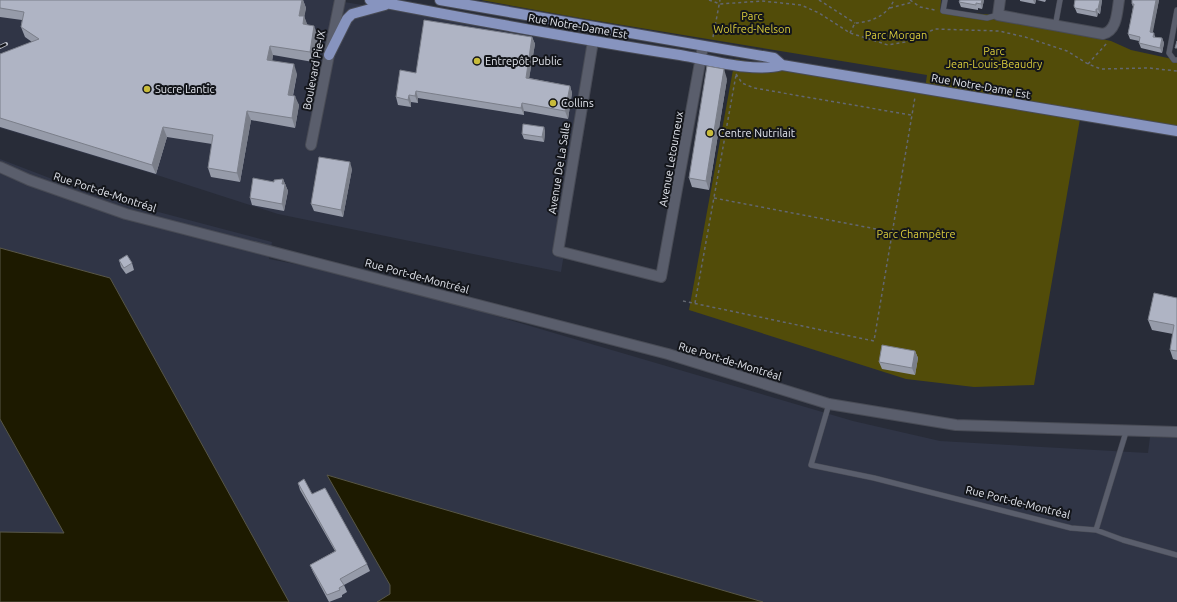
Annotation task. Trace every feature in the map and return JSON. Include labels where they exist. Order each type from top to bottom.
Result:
[{"type":"main road","name":"Rue Notre-Dame Est","points":[[370,0],[593,41],[701,58],[737,70],[771,68],[782,65],[1177,131]]},
{"type":"main road","name":"Rue Notre-Dame Est","points":[[440,0],[774,58],[782,65]]},
{"type":"main road","points":[[329,56],[347,19],[352,14],[358,11],[390,4]]},
{"type":"street","name":"Boulevard Pie-IX","points":[[311,145],[340,0]]},
{"type":"street","points":[[1000,0],[998,15],[1096,34],[1109,32],[1115,20],[1119,0]]},
{"type":"street","name":"Avenue De La Salle","points":[[593,41],[558,251],[661,277]]},
{"type":"street","name":"Avenue Letourneux","points":[[661,277],[704,46]]},
{"type":"street","name":"Rue Port-de-Montréal","points":[[0,167],[30,180],[126,214],[668,354],[829,404],[956,425],[1126,432],[1177,432]]},
{"type":"lane","points":[[945,0],[943,11],[987,18],[998,15]]},
{"type":"lane","points":[[1055,27],[1060,0]]},
{"type":"lane","points":[[1177,10],[1169,53],[1174,60],[1177,60]]},
{"type":"lane","name":"Rue Port-de-Montréal","points":[[829,404],[811,465],[874,478],[1071,528],[1096,530],[1123,540],[1177,555]]},
{"type":"lane","points":[[1096,530],[1126,432]]},
{"type":"path","points":[[709,0],[720,4],[762,1],[800,5],[819,13],[850,33],[867,40],[893,45],[906,42],[935,29],[999,31],[1025,37],[1067,51],[1088,64],[1111,69],[1149,68],[1177,71]]},
{"type":"path","points":[[713,40],[720,0]]},
{"type":"path","points":[[820,0],[855,23],[877,18],[890,8],[913,2]]},
{"type":"path","points":[[890,8],[894,0]]},
{"type":"path","points":[[910,0],[920,7],[940,10]]},
{"type":"path","points":[[850,33],[855,23]]},
{"type":"path","points":[[1088,64],[1106,45],[1109,32]]},
{"type":"path","points":[[737,70],[742,83],[754,88],[911,115]]},
{"type":"path","points":[[695,303],[737,70]]},
{"type":"path","points":[[683,300],[874,341],[911,115],[917,87]]},
{"type":"path","points":[[714,198],[892,232]]},
{"type":"shaded area","points":[[0,0],[333,0],[598,46],[561,272],[278,214],[160,176],[0,128]]},
{"type":"shaded area","points":[[0,159],[94,195],[272,242],[269,259],[399,284],[398,289],[417,295],[435,298],[853,421],[940,441],[1148,453],[1150,437],[1177,438],[1177,602],[763,602],[328,475],[390,585],[390,594],[377,602],[289,602],[110,278],[0,248]]},
{"type":"shaded area","points":[[0,248],[110,278],[289,602],[0,602],[0,532],[64,533],[0,419]]},
{"type":"shaded area","points":[[0,419],[64,533],[0,532]]},
{"type":"shaded area","points":[[327,475],[763,602],[377,602],[390,594],[390,585]]},
{"type":"green space","points":[[481,0],[941,0],[940,11],[998,15],[1111,41],[1131,50],[1177,60],[1177,131],[925,89],[927,75],[580,18]]},
{"type":"green space","name":"Parc Champêtre","points":[[735,59],[1080,119],[1034,385],[974,387],[906,379],[689,310]]},
{"type":"building","name":"Sucre Lantic","points":[[0,0],[302,0],[299,16],[304,16],[303,24],[314,26],[310,52],[270,46],[267,60],[294,64],[288,95],[295,96],[292,118],[247,111],[237,173],[208,168],[213,135],[163,127],[152,165],[0,118],[0,54],[39,39],[21,27],[24,12],[0,8]]},
{"type":"building","points":[[960,0],[982,0],[981,4],[976,3],[976,5],[959,2]]},
{"type":"building","points":[[1075,0],[1100,0],[1096,12],[1075,8]]},
{"type":"building","points":[[1132,0],[1156,0],[1150,32],[1154,33],[1153,37],[1162,38],[1160,48],[1139,43],[1140,37],[1128,34],[1134,4],[1132,4]]},
{"type":"building","name":"Entrepôt Public","points":[[424,20],[532,37],[526,78],[570,86],[565,111],[522,103],[521,108],[416,91],[415,96],[409,95],[408,100],[396,97],[400,70],[416,73]]},
{"type":"building","name":"Centre Nutrilait","points":[[707,66],[724,69],[706,181],[689,178]]},
{"type":"building","points":[[523,124],[544,127],[542,137],[522,134]]},
{"type":"building","points":[[319,157],[350,162],[341,210],[311,204]]},
{"type":"building","points":[[253,178],[274,182],[274,180],[283,179],[282,184],[285,184],[282,204],[250,198]]},
{"type":"building","points":[[127,255],[132,263],[124,268],[119,260]]},
{"type":"building","points":[[1154,293],[1177,298],[1177,351],[1170,350],[1174,325],[1148,320]]},
{"type":"building","points":[[882,345],[915,351],[912,368],[879,362]]},
{"type":"building","points":[[304,479],[312,494],[325,488],[367,564],[340,579],[344,585],[339,588],[340,590],[327,595],[310,565],[336,551],[298,483]]},
{"type":"railway","points":[[0,47],[6,44]]},
{"type":"place","name":"Entrepôt Public","points":[[477,61]]},
{"type":"place","name":"Sucre Lantic","points":[[147,89]]},
{"type":"place","name":"Collins","points":[[553,103]]},
{"type":"place","name":"Centre Nutrilait","points":[[710,133]]},
{"type":"park label","name":"Parc Wolfred-Nelson","points":[[752,22]]},
{"type":"park label","name":"Parc Morgan","points":[[896,35]]},
{"type":"park label","name":"Parc Jean-Louis-Beaudry","points":[[994,57]]}]
